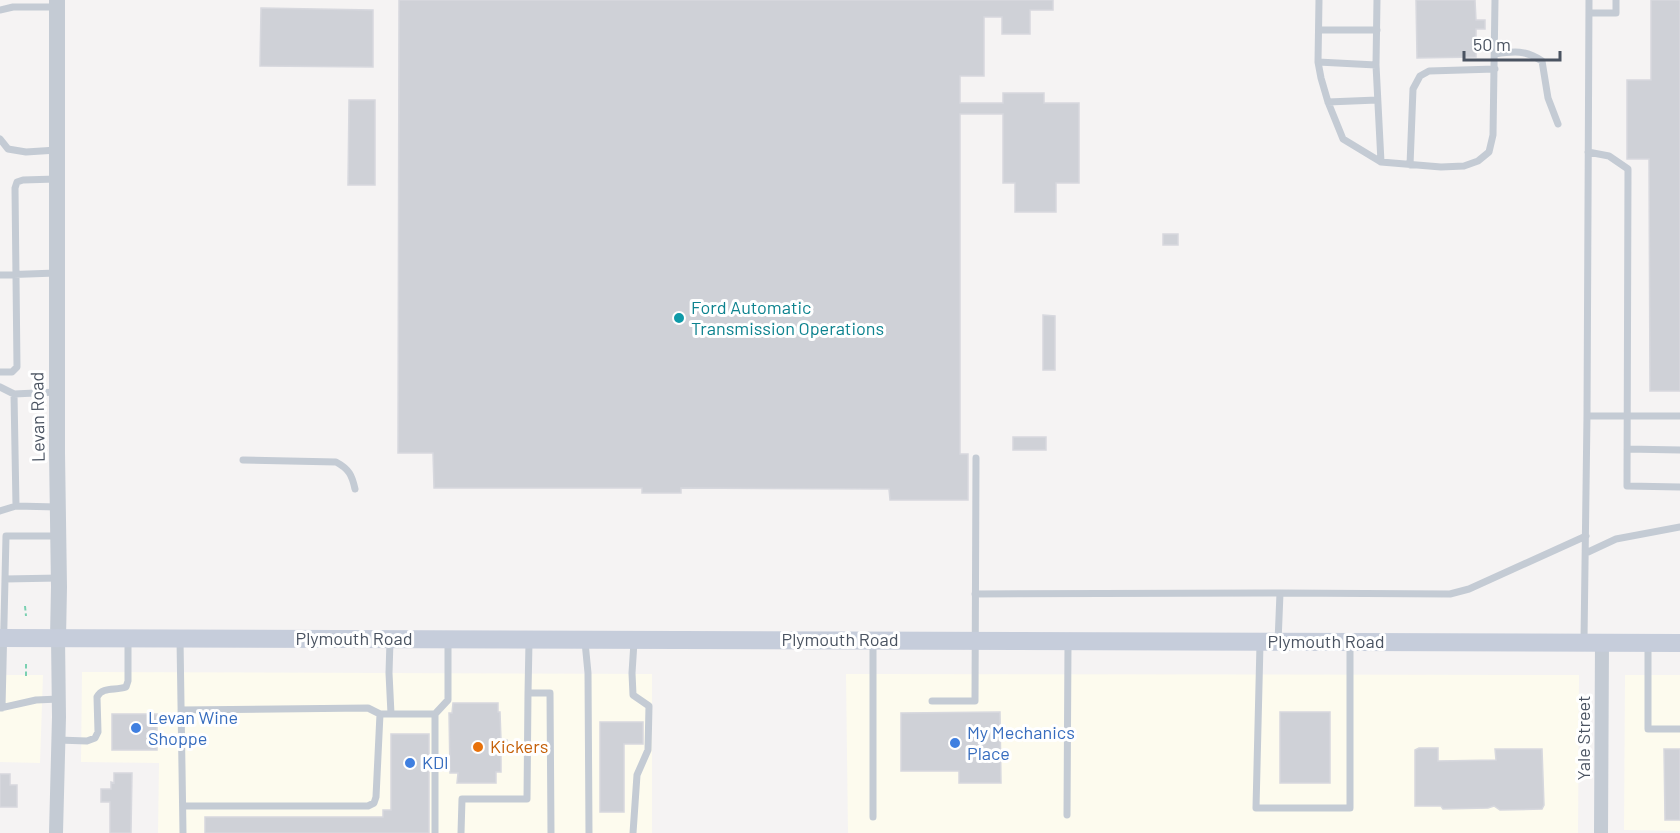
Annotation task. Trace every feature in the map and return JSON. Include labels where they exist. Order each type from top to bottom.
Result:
[{"type":"main road","name":"Plymouth Road","points":[[1,638],[1680,643]]},
{"type":"street","name":"Levan Road","points":[[56,833],[59,699],[57,4]]},
{"type":"street","name":"Yale Street","points":[[1601,833],[1602,642]]},
{"type":"lane","points":[[1319,0],[1318,62],[1328,102],[1343,139],[1381,162],[1464,166],[1489,152],[1493,135],[1496,0]]},
{"type":"lane","points":[[1377,0],[1376,65],[1381,162]]},
{"type":"lane","points":[[1584,643],[1589,0]]},
{"type":"lane","points":[[1589,13],[1616,13],[1616,0]]},
{"type":"lane","points":[[0,10],[57,4]]},
{"type":"lane","points":[[1319,30],[1377,30]]},
{"type":"lane","points":[[1495,54],[1515,50],[1530,53],[1542,61],[1548,98],[1558,124]]},
{"type":"lane","points":[[1318,62],[1376,65]]},
{"type":"lane","points":[[1410,165],[1413,89],[1420,76],[1429,70],[1495,69]]},
{"type":"lane","points":[[1328,102],[1377,100]]},
{"type":"lane","points":[[0,139],[4,149],[26,152],[57,150]]},
{"type":"lane","points":[[1588,152],[1609,156],[1628,169],[1627,486],[1680,487]]},
{"type":"lane","points":[[0,372],[12,372],[16,367],[16,182],[56,179]]},
{"type":"lane","points":[[0,275],[56,273]]},
{"type":"lane","points":[[0,387],[14,394],[57,392]]},
{"type":"lane","points":[[14,394],[16,506]]},
{"type":"lane","points":[[1587,416],[1680,416]]},
{"type":"lane","points":[[1627,449],[1680,450]]},
{"type":"lane","points":[[932,701],[975,701],[976,458]]},
{"type":"lane","points":[[243,460],[336,462],[348,468],[355,489]]},
{"type":"lane","points":[[0,511],[16,506],[58,507]]},
{"type":"lane","points":[[1586,553],[1616,539],[1680,527]]},
{"type":"lane","points":[[59,536],[6,536],[3,565],[5,579],[1,638],[1,708],[25,702],[59,699]]},
{"type":"lane","points":[[975,594],[1450,594],[1470,589],[1586,536]]},
{"type":"lane","points":[[5,579],[59,578]]},
{"type":"lane","points":[[1280,593],[1269,642],[1256,808],[1350,808],[1350,642]]},
{"type":"lane","points":[[58,740],[87,741],[95,738],[98,732],[97,697],[105,689],[126,687],[128,681],[128,639]]},
{"type":"lane","points":[[180,639],[183,833]]},
{"type":"lane","points":[[390,639],[391,714]]},
{"type":"lane","points":[[435,833],[435,714],[448,700],[448,639]]},
{"type":"lane","points":[[461,833],[462,799],[527,799],[529,639]]},
{"type":"lane","points":[[585,639],[588,674],[589,833]]},
{"type":"lane","points":[[633,833],[637,775],[648,750],[649,706],[633,695],[634,640]]},
{"type":"lane","points":[[873,640],[873,817]]},
{"type":"lane","points":[[1067,815],[1068,641]]},
{"type":"lane","points":[[1647,642],[1648,729],[1680,729]]},
{"type":"lane","points":[[528,693],[550,693],[551,833]]},
{"type":"lane","points":[[181,710],[368,708],[380,714],[435,714]]},
{"type":"lane","points":[[183,806],[368,806],[374,803],[376,797],[380,714]]},
{"type":"path","points":[[25,606],[26,616]]},
{"type":"path","points":[[26,662],[26,676]]},
{"type":"shaded area","points":[[82,672],[652,674],[652,833],[158,833],[159,763],[81,762]]},
{"type":"shaded area","points":[[846,674],[1579,675],[1578,833],[848,833]]},
{"type":"shaded area","points":[[0,675],[43,675],[40,763],[0,762]]},
{"type":"shaded area","points":[[1625,675],[1680,675],[1680,831],[1624,830]]},
{"type":"building","name":"Ford Automatic Transmission Operations","points":[[399,0],[1053,0],[1053,10],[1030,10],[1030,34],[1002,34],[1002,17],[984,17],[984,76],[960,76],[960,103],[1003,103],[1003,93],[1044,93],[1044,103],[1079,103],[1079,183],[1056,183],[1056,212],[1015,212],[1015,183],[1003,183],[1003,114],[960,114],[960,454],[968,454],[968,500],[890,500],[889,489],[681,488],[681,493],[642,493],[642,488],[434,488],[433,453],[398,453]]},
{"type":"building","points":[[1416,0],[1475,0],[1476,20],[1485,20],[1485,29],[1476,29],[1476,57],[1417,58]]},
{"type":"building","points":[[1651,0],[1680,0],[1680,391],[1650,391],[1649,159],[1627,159],[1627,80],[1651,80]]},
{"type":"building","points":[[261,8],[373,10],[373,67],[260,66]]},
{"type":"building","points":[[349,100],[375,100],[375,185],[348,185]]},
{"type":"building","points":[[1163,234],[1178,234],[1178,245],[1163,245]]},
{"type":"building","points":[[1043,315],[1055,316],[1055,370],[1043,370]]},
{"type":"building","points":[[1013,437],[1046,437],[1046,450],[1013,450]]},
{"type":"building","name":"Kickers","points":[[453,703],[498,703],[501,740],[507,740],[507,754],[501,754],[501,772],[496,772],[496,783],[457,783],[458,773],[450,773],[449,713],[452,713]]},
{"type":"building","points":[[1000,712],[1001,783],[959,783],[959,771],[901,771],[901,713]]},
{"type":"building","points":[[1280,712],[1330,712],[1330,783],[1280,783]]},
{"type":"building","points":[[112,714],[157,714],[157,750],[112,750]]},
{"type":"building","points":[[600,722],[643,722],[643,744],[624,744],[624,812],[600,812]]},
{"type":"building","points":[[391,734],[429,734],[429,833],[205,833],[205,817],[383,817],[383,810],[391,810]]},
{"type":"building","points":[[1438,748],[1438,761],[1496,760],[1495,749],[1542,749],[1544,805],[1542,809],[1500,810],[1494,806],[1443,809],[1441,806],[1415,806],[1415,750]]},
{"type":"building","points":[[1664,749],[1680,749],[1680,820],[1665,820]]},
{"type":"building","points":[[114,773],[132,773],[131,833],[110,833],[110,802],[101,802],[101,789],[111,789],[111,782],[114,783]]},
{"type":"building","points":[[0,774],[10,774],[10,785],[17,785],[17,807],[0,807]]},
{"type":"place","name":"Ford Automatic Transmission Operations","points":[[679,318]]},
{"type":"place","name":"Levan Wine Shoppe","points":[[136,728]]},
{"type":"place","name":"My Mechanics Place","points":[[955,743]]},
{"type":"place","name":"Kickers","points":[[478,747]]},
{"type":"place","name":"KDI","points":[[410,763]]}]
